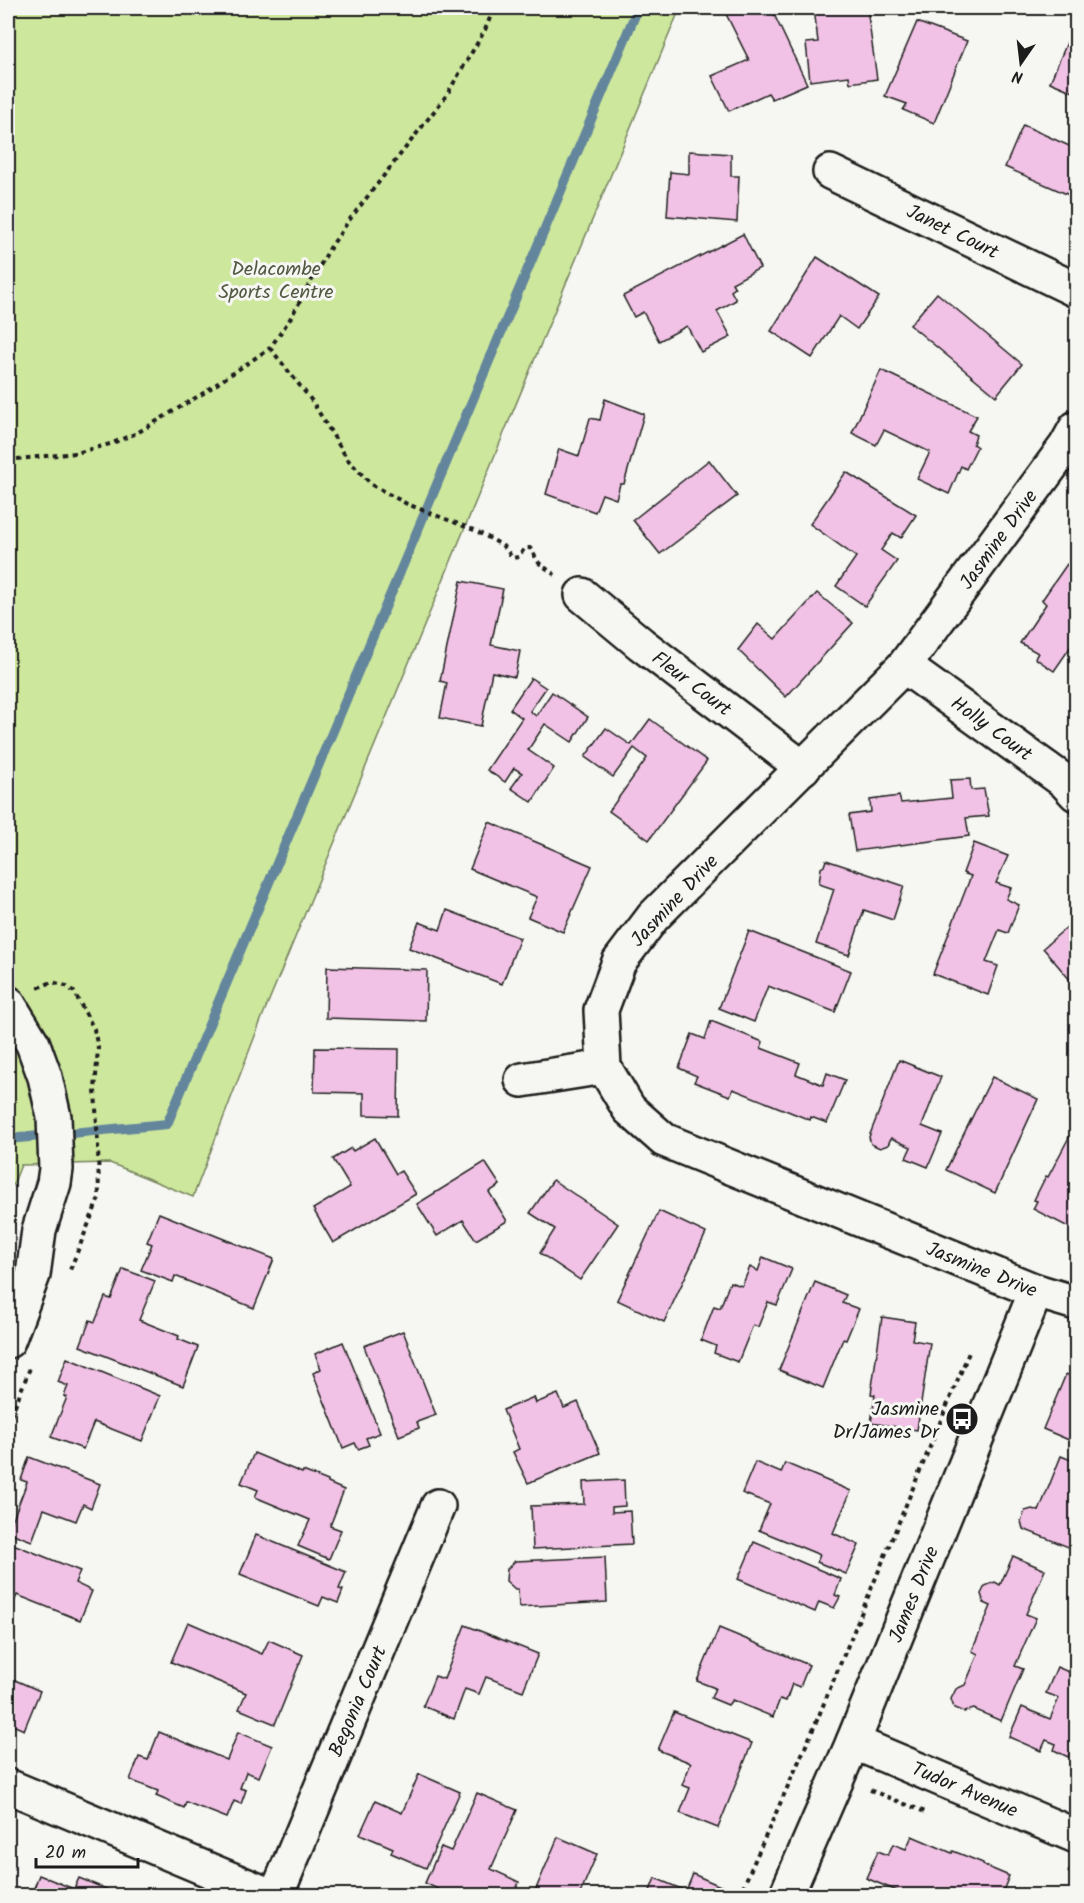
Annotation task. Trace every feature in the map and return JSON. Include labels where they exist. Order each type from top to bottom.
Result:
[{"type":"street","name":"Janet Court","points":[[830,172],[1077,290]]},
{"type":"street","name":"Jasmine Drive","points":[[1077,428],[904,666],[653,918],[619,962],[601,1010],[604,1067],[629,1109],[664,1140],[1036,1291],[1077,1303]]},
{"type":"street","name":"Fleur Court","points":[[582,595],[641,644],[803,768]]},
{"type":"street","name":"Holly Court","points":[[904,666],[1065,781],[1077,794]]},
{"type":"street","points":[[8,1003],[33,1044],[45,1077],[54,1117],[56,1169],[54,1183],[39,1230],[33,1275],[8,1341]]},
{"type":"street","points":[[522,1080],[604,1067]]},
{"type":"street","name":"James Drive","points":[[786,1896],[853,1742],[1036,1291]]},
{"type":"street","name":"Begonia Court","points":[[276,1896],[438,1506]]},
{"type":"street","name":"Tudor Avenue","points":[[853,1742],[1077,1836]]},
{"type":"street","points":[[8,1786],[271,1896]]},
{"type":"path","points":[[8,459],[76,453],[110,444],[137,433],[202,394],[270,348],[290,319],[337,238],[446,96],[474,50],[494,8]]},
{"type":"path","points":[[270,348],[312,401],[348,460],[372,485],[412,505],[474,530],[502,545],[513,558],[518,557],[525,548],[530,548],[539,563],[582,595]]},
{"type":"path","points":[[739,1896],[820,1714],[970,1350]]},
{"type":"green space","name":"Delacombe Sports Centre","points":[[8,8],[680,8],[263,1015],[193,1197],[110,1163],[21,1165],[8,1191]]},
{"type":"building","points":[[723,8],[771,8],[807,84],[772,99],[768,93],[729,111],[712,76],[749,60]]},
{"type":"building","points":[[814,8],[867,8],[877,79],[850,83],[849,76],[810,81],[806,43],[818,42]]},
{"type":"building","points":[[917,22],[967,41],[934,123],[903,110],[907,104],[885,96]]},
{"type":"building","points":[[1069,38],[1076,41],[1076,93],[1050,82]]},
{"type":"building","points":[[1023,125],[1076,149],[1076,198],[1005,167]]},
{"type":"building","points":[[689,151],[731,154],[731,176],[739,176],[737,222],[667,216],[670,172],[689,174]]},
{"type":"building","points":[[1076,209],[1076,231],[1068,227]]},
{"type":"building","points":[[743,234],[760,268],[732,283],[735,288],[731,291],[736,300],[717,311],[731,337],[701,352],[687,326],[659,341],[643,312],[634,317],[623,296]]},
{"type":"building","points":[[817,257],[879,297],[857,329],[839,316],[812,358],[771,331]]},
{"type":"building","points":[[937,293],[1022,364],[996,396],[910,325]]},
{"type":"building","points":[[881,370],[977,416],[968,431],[976,435],[973,444],[977,447],[966,469],[961,466],[949,494],[917,479],[930,452],[884,430],[876,445],[852,433]]},
{"type":"building","points":[[605,399],[644,414],[624,484],[620,484],[616,499],[602,494],[595,512],[546,494],[559,449],[579,456],[590,418],[600,420]]},
{"type":"building","points":[[709,460],[737,496],[660,554],[633,520]]},
{"type":"building","points":[[846,472],[916,515],[901,538],[893,533],[881,550],[897,561],[865,606],[836,586],[856,557],[810,524]]},
{"type":"building","points":[[1067,564],[1076,570],[1076,639],[1054,671],[1035,658],[1038,653],[1020,643],[1046,604],[1042,600]]},
{"type":"building","points":[[461,581],[503,589],[491,645],[520,651],[515,677],[492,672],[481,726],[440,718],[447,683],[440,681]]},
{"type":"building","points":[[817,593],[853,623],[786,697],[738,650],[758,624],[775,639]]},
{"type":"building","points":[[531,678],[546,688],[530,711],[536,716],[552,692],[588,717],[572,742],[545,724],[528,750],[554,768],[532,802],[511,788],[522,773],[514,768],[505,782],[487,770],[522,718],[510,709]]},
{"type":"building","points":[[650,719],[707,761],[649,840],[609,811],[647,758],[634,748],[613,777],[585,757],[606,728],[631,745]]},
{"type":"building","points":[[970,779],[971,790],[984,789],[989,816],[966,818],[969,836],[855,851],[849,815],[871,812],[870,800],[899,796],[901,803],[952,798],[950,780]]},
{"type":"building","points":[[489,822],[592,866],[563,932],[528,917],[537,897],[470,869]]},
{"type":"building","points":[[974,843],[1008,856],[996,883],[1011,888],[1006,899],[1019,905],[1008,933],[999,930],[986,962],[998,966],[988,995],[933,974],[971,876],[963,873]]},
{"type":"building","points":[[826,860],[904,886],[893,920],[864,910],[849,955],[816,944],[834,889],[819,884],[821,868]]},
{"type":"building","points":[[447,910],[520,938],[502,984],[409,948],[419,922],[440,930]]},
{"type":"building","points":[[1076,921],[1076,987],[1043,948]]},
{"type":"building","points":[[749,931],[851,971],[835,1012],[768,986],[754,1022],[719,1008]]},
{"type":"building","points":[[327,967],[427,970],[426,1021],[326,1018]]},
{"type":"building","points":[[711,1021],[763,1042],[761,1048],[800,1063],[796,1074],[823,1085],[827,1073],[845,1080],[827,1123],[811,1117],[810,1120],[733,1089],[730,1096],[694,1082],[697,1076],[679,1068],[692,1034],[705,1039]]},
{"type":"building","points":[[315,1048],[399,1049],[398,1116],[364,1115],[364,1093],[314,1092]]},
{"type":"building","points":[[899,1060],[941,1077],[922,1126],[942,1134],[928,1167],[906,1158],[911,1147],[891,1138],[888,1145],[880,1148],[871,1144],[869,1137]]},
{"type":"building","points":[[992,1077],[1038,1099],[995,1193],[946,1170]]},
{"type":"building","points":[[1076,1124],[1076,1225],[1074,1230],[1033,1209],[1037,1201],[1034,1200],[1046,1176],[1048,1177]]},
{"type":"building","points":[[375,1138],[396,1174],[401,1171],[416,1194],[333,1243],[313,1209],[350,1187],[333,1159]]},
{"type":"building","points":[[485,1162],[500,1185],[489,1192],[507,1221],[476,1240],[463,1220],[437,1236],[417,1204]]},
{"type":"building","points":[[553,1180],[618,1224],[580,1280],[540,1253],[555,1229],[530,1213]]},
{"type":"building","points":[[659,1211],[706,1233],[664,1322],[617,1300]]},
{"type":"building","points":[[159,1213],[274,1259],[254,1308],[175,1276],[173,1282],[141,1270],[152,1244],[147,1242]]},
{"type":"building","points":[[763,1257],[792,1269],[777,1305],[768,1302],[758,1327],[753,1325],[738,1362],[714,1353],[716,1346],[701,1340],[714,1306],[720,1308],[730,1282],[742,1286],[750,1267],[758,1271]]},
{"type":"building","points":[[123,1269],[155,1281],[139,1320],[179,1336],[178,1339],[198,1347],[183,1386],[80,1346],[90,1320],[95,1322],[105,1297],[111,1299]]},
{"type":"building","points":[[815,1282],[846,1295],[842,1303],[859,1309],[846,1340],[843,1339],[823,1388],[779,1370]]},
{"type":"building","points":[[882,1317],[915,1322],[912,1340],[930,1343],[917,1430],[871,1423],[875,1395],[871,1394]]},
{"type":"building","points":[[403,1331],[436,1415],[417,1422],[419,1428],[399,1436],[364,1346]]},
{"type":"building","points":[[343,1342],[380,1433],[366,1438],[369,1445],[358,1449],[355,1443],[343,1448],[313,1373],[321,1369],[315,1354]]},
{"type":"building","points":[[67,1358],[160,1396],[142,1441],[94,1422],[83,1449],[51,1437],[67,1397],[64,1396],[68,1386],[58,1382]]},
{"type":"building","points":[[1066,1374],[1076,1379],[1076,1443],[1043,1429]]},
{"type":"building","points":[[558,1394],[564,1408],[578,1402],[600,1453],[528,1483],[513,1452],[519,1449],[503,1410],[534,1397],[536,1403]]},
{"type":"building","points":[[254,1453],[328,1481],[344,1490],[330,1526],[341,1530],[329,1559],[298,1546],[310,1520],[255,1497],[258,1490],[241,1483]]},
{"type":"building","points":[[1061,1456],[1076,1462],[1076,1550],[1023,1529],[1021,1521],[1025,1511],[1032,1509],[1039,1511]]},
{"type":"building","points":[[29,1457],[100,1484],[91,1508],[83,1504],[76,1521],[44,1509],[32,1541],[8,1532],[27,1482],[21,1480]]},
{"type":"building","points":[[755,1462],[781,1473],[785,1463],[851,1491],[833,1533],[859,1545],[846,1574],[817,1562],[820,1555],[759,1530],[770,1504],[742,1493]]},
{"type":"building","points":[[624,1480],[625,1506],[612,1507],[612,1512],[630,1511],[632,1544],[533,1549],[531,1506],[584,1504],[583,1482]]},
{"type":"building","points":[[256,1535],[346,1572],[339,1589],[343,1590],[338,1603],[323,1597],[319,1606],[240,1574]]},
{"type":"building","points":[[8,1542],[80,1571],[75,1583],[92,1591],[80,1620],[17,1595],[8,1617]]},
{"type":"building","points":[[754,1542],[841,1579],[835,1595],[840,1597],[834,1608],[819,1602],[815,1612],[738,1579]]},
{"type":"building","points":[[1013,1556],[1045,1570],[1026,1614],[1036,1618],[1015,1666],[1023,1669],[1001,1721],[974,1709],[964,1712],[954,1708],[951,1699],[956,1689],[965,1685],[978,1654],[972,1651],[991,1606],[984,1603],[981,1594],[985,1586],[995,1582],[1000,1585]]},
{"type":"building","points":[[605,1557],[607,1602],[519,1607],[518,1589],[506,1581],[507,1569],[515,1561]]},
{"type":"building","points":[[188,1622],[262,1654],[269,1640],[303,1655],[275,1724],[239,1709],[246,1693],[171,1662]]},
{"type":"building","points":[[465,1625],[538,1654],[523,1691],[486,1677],[479,1694],[465,1689],[454,1719],[423,1706],[435,1676],[444,1679]]},
{"type":"building","points":[[719,1628],[809,1665],[800,1687],[792,1684],[786,1701],[780,1699],[773,1717],[732,1700],[728,1705],[711,1698],[715,1688],[697,1681]]},
{"type":"building","points":[[1076,1659],[1076,1752],[1071,1750],[1068,1757],[1054,1750],[1056,1744],[1046,1740],[1041,1751],[1009,1737],[1022,1707],[1050,1719],[1059,1698],[1046,1693],[1057,1667],[1071,1673]]},
{"type":"building","points":[[8,1677],[40,1691],[24,1730],[8,1723]]},
{"type":"building","points":[[674,1712],[752,1743],[718,1828],[680,1813],[690,1788],[682,1785],[691,1763],[658,1750]]},
{"type":"building","points":[[159,1732],[227,1760],[238,1732],[272,1746],[259,1777],[246,1772],[240,1788],[246,1790],[241,1804],[234,1801],[227,1818],[186,1802],[184,1808],[156,1796],[158,1791],[130,1780],[139,1757],[148,1760]]},
{"type":"building","points":[[419,1774],[460,1792],[426,1868],[391,1853],[393,1848],[360,1834],[375,1801],[402,1813]]},
{"type":"building","points":[[477,1793],[517,1810],[491,1869],[519,1882],[513,1896],[452,1896],[425,1883],[441,1847],[451,1851]]},
{"type":"building","points":[[912,1836],[983,1863],[1009,1876],[1001,1896],[909,1896],[866,1878],[878,1851],[888,1855],[893,1844],[906,1849]]},
{"type":"building","points":[[558,1837],[597,1854],[579,1896],[533,1896]]},
{"type":"building","points":[[693,1874],[727,1889],[724,1896],[648,1896],[655,1878],[686,1891]]},
{"type":"building","points":[[39,1875],[74,1889],[79,1878],[111,1891],[110,1896],[31,1896]]},
{"type":"waterway","points":[[8,1139],[167,1124],[638,8]]},
{"type":"place","name":"Jasmine Dr/James Dr","points":[[962,1419]]}]
